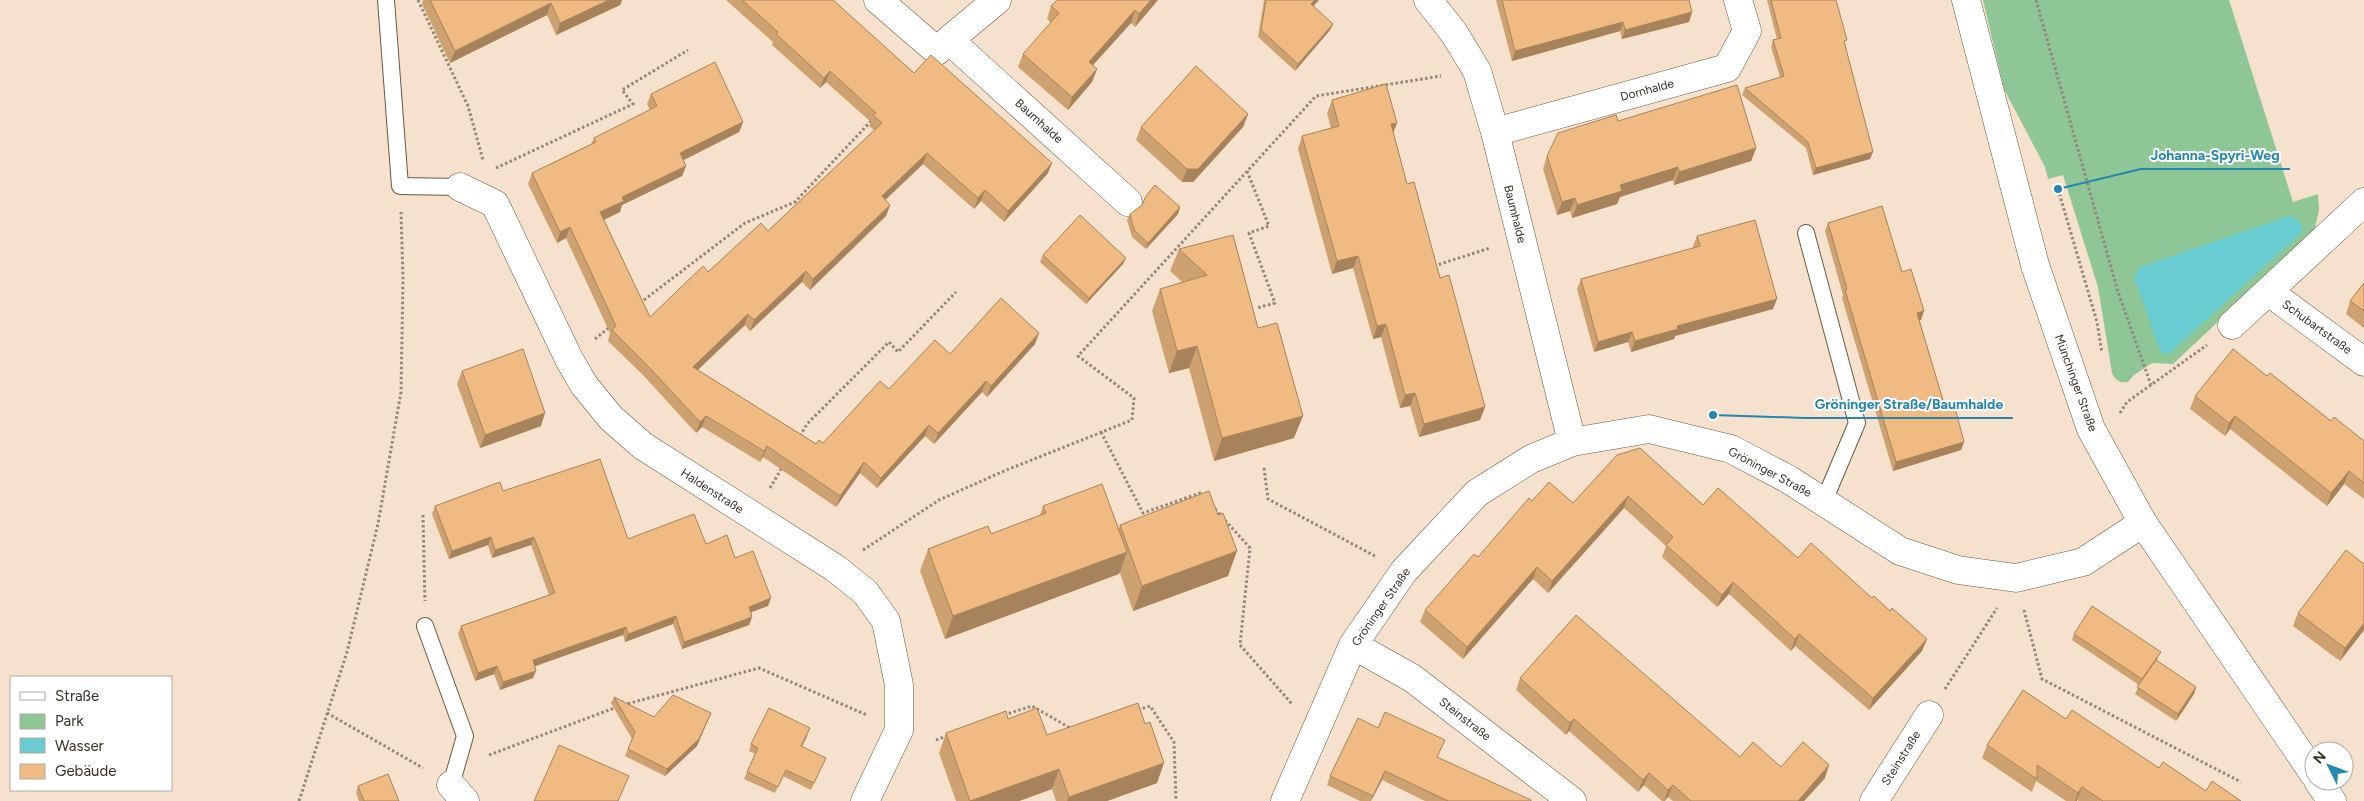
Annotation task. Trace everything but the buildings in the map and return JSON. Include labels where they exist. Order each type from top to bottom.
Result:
[{"type":"street","points":[[878,0],[937,51],[997,0]]},
{"type":"street","name":"Baumhalde","points":[[1428,0],[1454,33],[1477,71],[1495,132],[1572,442]]},
{"type":"street","name":"Dornhalde","points":[[1495,132],[1728,68],[1747,31],[1738,0]]},
{"type":"street","name":"Münchinger Straße","points":[[1966,0],[2035,265],[2091,429],[2143,523],[2304,759]]},
{"type":"street","name":"Baumhalde","points":[[949,40],[1128,202]]},
{"type":"street","points":[[460,187],[496,204]]},
{"type":"street","points":[[2232,325],[2364,202]]},
{"type":"street","name":"Haldenstraße","points":[[496,204],[569,359],[584,385],[611,418],[643,446],[835,568],[865,592],[886,621],[899,684],[899,730],[865,801]]},
{"type":"street","name":"Schubartstraße","points":[[2269,292],[2364,362]]},
{"type":"street","name":"Gröninger Straße","points":[[1285,801],[1353,646],[1404,571],[1477,493],[1531,459],[1572,442],[1649,429],[1731,449],[1824,501],[1900,551],[1958,570],[2016,578],[2082,562],[2143,523]]},
{"type":"street","name":"Steinstraße","points":[[1353,646],[1412,678],[1572,801]]},
{"type":"street","name":"Steinstraße","points":[[1874,801],[1928,715]]},
{"type":"lane","points":[[386,0],[400,186],[460,187]]},
{"type":"lane","points":[[1806,233],[1857,423],[1824,501]]},
{"type":"lane","points":[[425,626],[465,736],[458,793]]},
{"type":"path","points":[[418,0],[468,106],[496,204]]},
{"type":"path","points":[[2036,0],[2118,292],[2151,385]]},
{"type":"path","points":[[486,173],[633,104],[622,90],[688,50]]},
{"type":"path","points":[[835,568],[939,500],[1004,471],[1132,420],[1134,398],[1078,356],[1316,96],[1477,71]]},
{"type":"path","points":[[636,306],[745,224],[795,202],[874,116]]},
{"type":"path","points":[[1247,171],[1269,226],[1249,233],[1275,303],[1257,308]]},
{"type":"path","points":[[299,801],[346,652],[378,524],[401,392],[404,280],[400,186]]},
{"type":"path","points":[[2058,189],[2097,322],[2102,356]]},
{"type":"path","points":[[1431,267],[1521,238]]},
{"type":"path","points":[[797,441],[807,424],[889,342],[898,352],[956,292]]},
{"type":"path","points":[[569,359],[613,324]]},
{"type":"path","points":[[2115,408],[2118,416],[2128,402],[2183,364],[2232,325]]},
{"type":"path","points":[[1101,432],[1143,514],[1200,493],[1206,500]]},
{"type":"path","points":[[754,517],[788,458]]},
{"type":"path","points":[[1264,468],[1268,499],[1404,571]]},
{"type":"path","points":[[1213,507],[1250,548],[1240,645],[1316,730]]},
{"type":"path","points":[[422,515],[425,626]]},
{"type":"path","points":[[1928,715],[2016,578]]},
{"type":"path","points":[[2016,578],[2042,680],[2241,782]]},
{"type":"path","points":[[327,713],[458,793],[493,752],[630,702],[759,668],[899,730]]},
{"type":"path","points":[[997,718],[1032,706],[1071,729],[1079,727]]},
{"type":"path","points":[[1132,711],[1150,706],[1174,742],[1176,801]]},
{"type":"path","points":[[936,740],[954,733]]},
{"type":"green space","points":[[1983,0],[2229,0],[2293,202],[2318,194],[2319,210],[2314,232],[2173,364],[2152,363],[2134,375],[2128,382],[2118,381],[2112,373],[2098,287],[2063,175],[2048,179],[2045,167],[2004,89]]},
{"type":"water","points":[[2289,216],[2297,219],[2302,226],[2301,233],[2169,354],[2161,353],[2134,277],[2140,267]]},
{"type":"place","name":"Johanna-Spyri-Weg","points":[[2058,189]]},
{"type":"place","name":"Gröninger Straße/Baumhalde","points":[[1713,415]]}]
